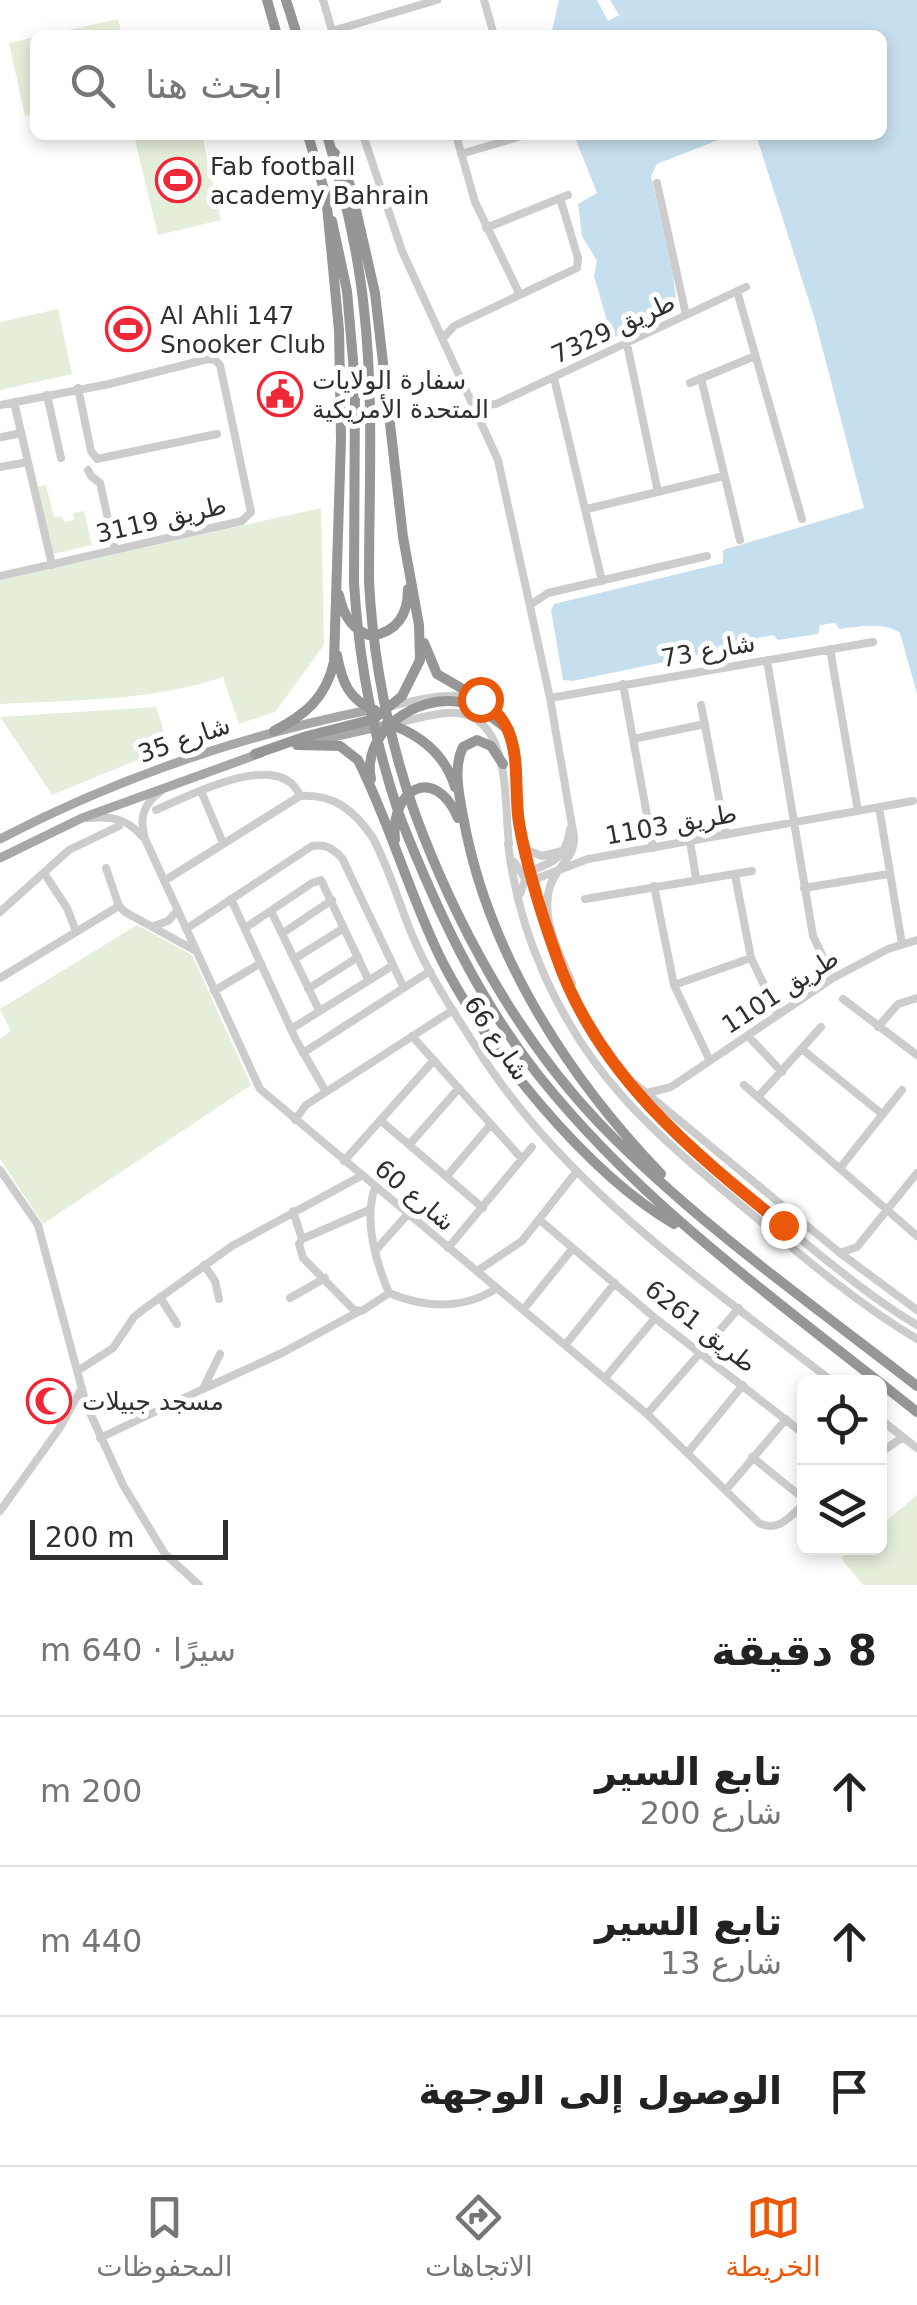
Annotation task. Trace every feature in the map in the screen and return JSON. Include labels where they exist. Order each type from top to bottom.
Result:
[{"type":"highway","points":[[286,0],[295,30]]},
{"type":"highway","points":[[267,3],[276,30]]},
{"type":"highway","points":[[309,140],[342,261],[354,368],[354,583],[365,682],[400,816],[449,932],[507,1030],[584,1127],[691,1234],[917,1412]]},
{"type":"highway","points":[[328,140],[356,255],[367,334],[370,580],[378,675],[393,744],[414,812],[465,924],[523,1027],[597,1120],[707,1222],[917,1386]]},
{"type":"highway","points":[[331,149],[340,159],[351,188],[376,293],[407,564],[408,600],[403,615],[391,630],[372,636],[357,630],[344,612],[337,554]]},
{"type":"highway","points":[[274,731],[308,710],[326,689],[334,662],[342,438],[339,330],[326,196]]},
{"type":"highway","points":[[407,564],[432,666],[437,674],[480,699]]},
{"type":"highway","points":[[256,754],[380,712],[416,674],[420,625]]},
{"type":"highway","points":[[334,639],[342,681],[349,694],[400,721],[426,743],[452,776],[499,936],[554,1039],[602,1108],[707,1222]]},
{"type":"highway","points":[[382,816],[368,758],[374,743],[417,708],[454,702],[477,708],[508,730]]},
{"type":"highway","points":[[348,714],[380,712]]},
{"type":"highway","points":[[460,802],[458,764],[463,748],[477,740],[485,742],[503,764]]},
{"type":"highway","points":[[297,745],[332,744],[348,750],[358,760],[441,959],[495,1048],[575,1141],[629,1192],[691,1234]]},
{"type":"highway","points":[[401,867],[395,812],[402,799],[415,790],[425,787],[443,792],[467,837]]},
{"type":"main road","name":"شارع 35","points":[[0,836],[144,773],[274,731],[348,714]]},
{"type":"main road","name":"شارع 35","points":[[0,858],[82,818],[256,754],[400,721]]},
{"type":"street","points":[[322,0],[331,30]]},
{"type":"street","points":[[341,30],[436,0]]},
{"type":"street","points":[[484,0],[493,30]]},
{"type":"street","points":[[365,140],[390,223],[498,460],[550,698],[571,820],[573,851],[557,872],[546,904],[572,983],[570,990]]},
{"type":"street","points":[[458,140],[486,228],[520,295]]},
{"type":"street","points":[[462,154],[508,140]]},
{"type":"street","points":[[658,183],[686,315]]},
{"type":"street","points":[[442,338],[454,326],[574,271],[578,265],[564,196],[486,228]]},
{"type":"street","name":"طريق 7329","points":[[475,407],[496,404],[742,289],[756,356]]},
{"type":"street","points":[[438,327],[454,326]]},
{"type":"street","points":[[626,344],[658,492]]},
{"type":"street","points":[[690,383],[756,356],[802,520]]},
{"type":"street","name":"طريق 3119","points":[[0,405],[215,360],[220,365],[250,507],[250,516],[242,521],[0,576]]},
{"type":"street","points":[[554,378],[602,581]]},
{"type":"street","points":[[701,378],[740,540]]},
{"type":"street","points":[[78,388],[91,450],[98,458],[217,434]]},
{"type":"street","points":[[46,396],[60,458]]},
{"type":"street","points":[[14,402],[52,565]]},
{"type":"street","name":"طريق 7329","points":[[481,420],[496,404]]},
{"type":"street","points":[[2,437],[21,432]]},
{"type":"street","points":[[0,467],[28,462]]},
{"type":"street","points":[[88,470],[100,482],[115,550]]},
{"type":"street","points":[[588,509],[724,476]]},
{"type":"street","points":[[527,592],[548,593],[708,556]]},
{"type":"street","points":[[530,605],[548,593]]},
{"type":"street","name":"شارع 73","points":[[550,698],[873,642]]},
{"type":"street","points":[[830,649],[858,811]]},
{"type":"street","points":[[767,660],[815,945],[833,978]]},
{"type":"street","points":[[624,684],[653,848]]},
{"type":"street","points":[[380,712],[448,694],[466,694],[480,699],[501,716],[518,771],[519,821],[529,876],[570,990],[589,1028],[618,1071],[652,1112],[724,1178],[917,1326]]},
{"type":"street","points":[[701,705],[726,835]]},
{"type":"street","points":[[400,721],[453,713],[467,716],[488,731],[497,744],[503,764],[508,843],[530,938],[548,984],[574,1032],[622,1096],[776,1234],[917,1339]]},
{"type":"street","points":[[633,739],[705,724]]},
{"type":"street","name":"شارع 66","points":[[156,810],[236,779],[275,775],[288,780],[300,796],[328,797],[367,830],[379,849],[412,934],[453,1010],[512,1096],[577,1172],[824,1375]]},
{"type":"street","points":[[145,840],[144,808],[169,785]]},
{"type":"street","points":[[201,791],[223,843]]},
{"type":"street","points":[[164,880],[300,796]]},
{"type":"street","name":"طريق 1103","points":[[529,876],[557,872],[588,859],[913,801]]},
{"type":"street","points":[[879,807],[902,944]]},
{"type":"street","points":[[82,818],[108,816],[126,821],[145,840]]},
{"type":"street","points":[[520,898],[529,876],[557,862],[568,843],[571,820]]},
{"type":"street","points":[[0,912],[69,850],[119,826]]},
{"type":"street","name":"شارع 60","points":[[145,840],[260,1089],[606,1378],[751,1513],[768,1521],[790,1515],[797,1508]]},
{"type":"street","points":[[690,841],[696,878]]},
{"type":"street","points":[[508,843],[518,870],[529,876]]},
{"type":"street","points":[[525,849],[549,856],[562,851],[568,843]]},
{"type":"street","points":[[186,929],[312,846],[332,848],[342,858],[404,988]]},
{"type":"street","points":[[106,868],[119,906],[125,912],[196,951]]},
{"type":"street","points":[[584,898],[752,871]]},
{"type":"street","points":[[44,873],[67,908],[76,931]]},
{"type":"street","points":[[804,888],[888,874]]},
{"type":"street","points":[[735,875],[751,958],[778,1014]]},
{"type":"street","points":[[245,928],[317,881],[325,883],[368,979]]},
{"type":"street","points":[[654,886],[674,985],[710,1061]]},
{"type":"street","points":[[231,899],[303,1054],[326,1092]]},
{"type":"street","points":[[283,934],[332,900]]},
{"type":"street","points":[[0,977],[119,906]]},
{"type":"street","points":[[152,926],[168,921],[178,910]]},
{"type":"street","points":[[272,911],[319,1010]]},
{"type":"street","points":[[294,959],[344,928]]},
{"type":"street","name":"طريق 1101","points":[[647,1094],[671,1087],[833,978],[917,940]]},
{"type":"street","points":[[308,988],[358,957]]},
{"type":"street","name":"طريق 1101","points":[[674,985],[751,958]]},
{"type":"street","points":[[214,991],[261,963]]},
{"type":"street","points":[[291,1029],[392,966]]},
{"type":"street","points":[[303,1054],[430,971]]},
{"type":"street","points":[[878,1026],[898,1004],[917,998]]},
{"type":"street","points":[[844,999],[917,1055]]},
{"type":"street","points":[[295,1120],[306,1105],[453,1010]]},
{"type":"street","points":[[758,1097],[821,1027]]},
{"type":"street","points":[[412,1036],[522,1159]]},
{"type":"street","points":[[748,1036],[782,1072]]},
{"type":"street","points":[[803,1050],[882,1114]]},
{"type":"street","points":[[344,1162],[434,1060]]},
{"type":"street","points":[[618,1071],[856,1266],[917,1310]]},
{"type":"street","points":[[744,1085],[917,1236]]},
{"type":"street","points":[[666,1110],[671,1087]]},
{"type":"street","points":[[409,1146],[458,1088]]},
{"type":"street","points":[[840,1168],[902,1090]]},
{"type":"street","points":[[380,1120],[483,1208]]},
{"type":"street","points":[[446,1176],[491,1124]]},
{"type":"street","points":[[448,1248],[532,1147]]},
{"type":"street","points":[[0,1170],[38,1225],[82,1388],[100,1438],[138,1514],[165,1554],[198,1585]]},
{"type":"street","points":[[477,1271],[522,1241],[577,1172]]},
{"type":"street","points":[[840,1253],[856,1248],[917,1174]]},
{"type":"street","points":[[79,1370],[113,1348],[134,1317],[204,1265],[292,1211],[361,1176]]},
{"type":"street","points":[[375,1188],[369,1210],[375,1251],[390,1293]]},
{"type":"street","points":[[302,1239],[369,1210]]},
{"type":"street","points":[[292,1211],[302,1239],[303,1258],[358,1312]]},
{"type":"street","points":[[375,1251],[407,1214]]},
{"type":"street","name":"طريق 6261","points":[[541,1221],[655,1318],[797,1428]]},
{"type":"street","points":[[524,1310],[573,1248]]},
{"type":"street","points":[[856,1248],[856,1266]]},
{"type":"street","points":[[204,1265],[216,1281],[219,1299]]},
{"type":"street","points":[[290,1298],[325,1278]]},
{"type":"street","points":[[566,1344],[614,1283]]},
{"type":"street","points":[[100,1438],[282,1353],[390,1293],[430,1304],[459,1305],[497,1288]]},
{"type":"street","points":[[160,1298],[177,1324]]},
{"type":"street","points":[[647,1414],[739,1308]]},
{"type":"street","points":[[606,1378],[655,1318]]},
{"type":"street","points":[[203,1389],[220,1354]]},
{"type":"street","points":[[688,1452],[743,1385]]},
{"type":"street","points":[[0,1510],[60,1429],[82,1388]]},
{"type":"street","points":[[726,1490],[786,1419]]},
{"type":"street","points":[[887,1424],[917,1448]]},
{"type":"street","points":[[887,1448],[903,1437]]},
{"type":"street","points":[[752,1458],[797,1495]]},
{"type":"green space","points":[[118,19],[121,30],[68,30]]},
{"type":"green space","points":[[30,38],[30,115],[25,116],[9,43]]},
{"type":"green space","name":"Fab football academy Bahrain","points":[[135,140],[203,140],[221,220],[158,235]]},
{"type":"green space","points":[[58,309],[72,374],[0,390],[0,322]]},
{"type":"green space","points":[[46,485],[54,517],[62,516],[64,522],[74,520],[73,513],[84,511],[92,545],[53,554],[38,487]]},
{"type":"green space","points":[[321,508],[324,645],[275,712],[239,724],[223,677],[141,695],[0,704],[0,580]]},
{"type":"green space","points":[[156,707],[169,747],[52,795],[0,717]]},
{"type":"green space","points":[[137,925],[192,955],[251,1085],[43,1224],[0,1159],[0,1039],[11,1031],[0,1009]]},
{"type":"green space","points":[[917,1495],[917,1585],[863,1585],[841,1558],[887,1555],[887,1520]]},
{"type":"water","points":[[559,0],[597,0],[608,21],[619,15],[610,0],[917,0],[917,694],[900,633],[878,626],[839,629],[835,623],[820,625],[818,634],[778,640],[773,635],[758,638],[755,643],[563,680],[551,610],[554,604],[723,563],[723,550],[864,508],[815,320],[758,140],[887,140],[887,30],[552,30]]},
{"type":"water","points":[[576,140],[718,140],[657,164],[651,176],[673,273],[677,311],[612,338],[594,276],[597,261],[582,236],[578,204],[597,193]]},
{"type":"place","name":"Fab football academy Bahrain","points":[[178,180]]},
{"type":"place","name":"Al Ahli 147 Snooker Club","points":[[128,329]]},
{"type":"place","name":"سفارة الولايات المتحدة الأمريكية","points":[[280,394]]},
{"type":"place","name":"مسجد جبيلات","points":[[49,1401]]},
{"type":"route","points":[[480,699],[501,716],[515,750],[519,821],[533,880],[557,960],[589,1028],[652,1112],[783,1225]]}]
